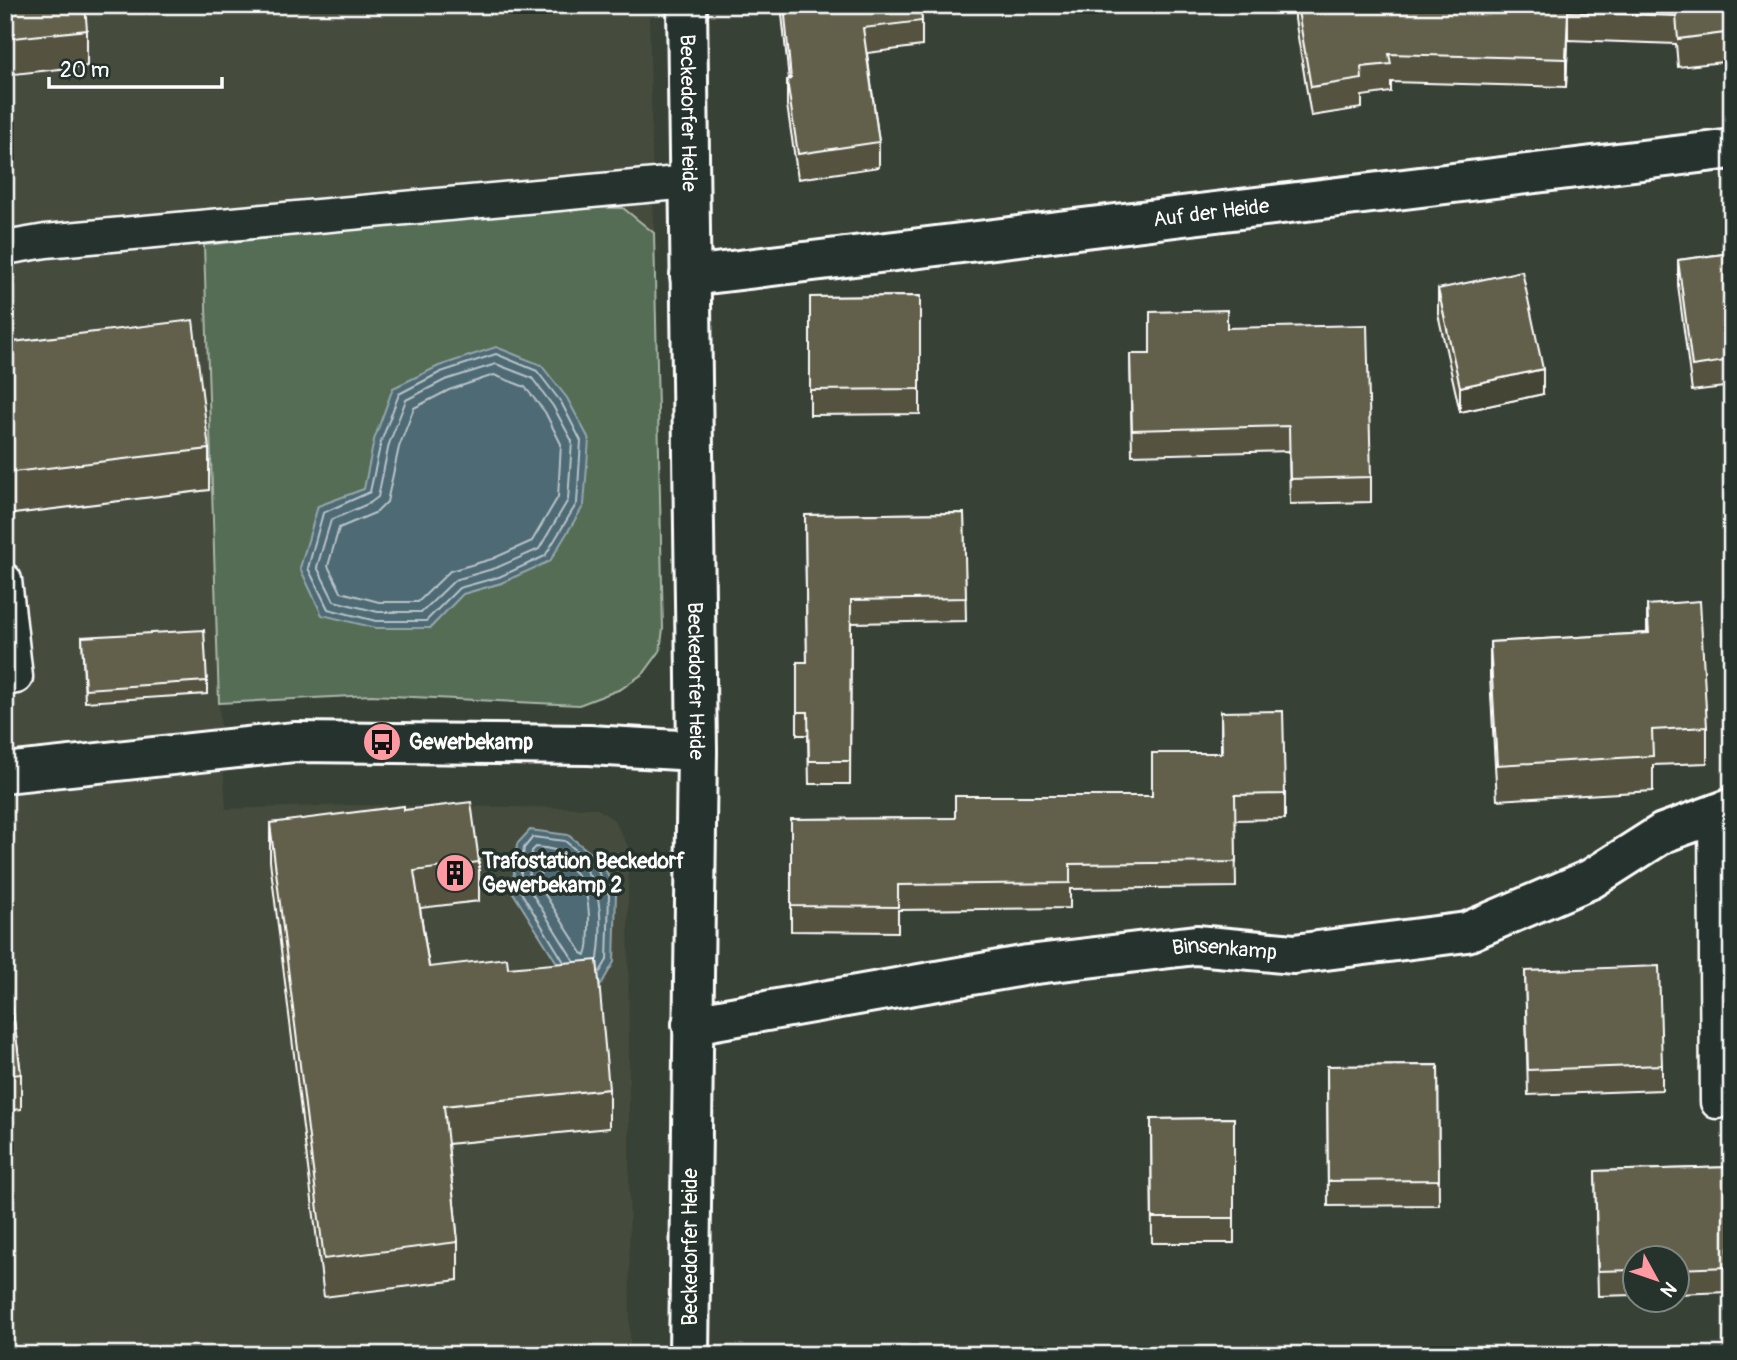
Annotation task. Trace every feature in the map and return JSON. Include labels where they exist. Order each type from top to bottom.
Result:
[{"type":"street","name":"Beckedorfer Heide","points":[[687,5],[697,751],[689,1355]]},
{"type":"street","name":"Auf der Heide","points":[[690,276],[1732,149]]},
{"type":"street","points":[[5,774],[295,741],[575,745],[697,751]]},
{"type":"street","name":"Binsenkamp","points":[[692,1024],[1028,965],[1196,945],[1294,954],[1467,932],[1591,879],[1663,833],[1723,809]]},
{"type":"lane","points":[[5,248],[46,241],[689,182]]},
{"type":"lane","points":[[5,580],[16,677],[5,679]]},
{"type":"lane","points":[[1717,1102],[1723,809]]},
{"type":"shaded area","points":[[5,5],[649,5],[654,233],[623,208],[567,207],[204,245],[219,703],[226,809],[349,805],[596,808],[614,820],[628,846],[630,1355],[5,1355]]},
{"type":"green space","points":[[567,207],[623,208],[654,233],[663,629],[660,651],[644,673],[621,689],[579,705],[371,695],[219,703],[204,245]],"holes":[[[364,489],[501,583],[462,594],[430,628],[318,507]]]},
{"type":"water","points":[[496,347],[541,365],[567,398],[589,439],[584,505],[550,561],[501,583],[463,594],[430,628],[376,628],[322,615],[300,568],[318,506],[364,489],[374,440],[393,388],[439,366]]},
{"type":"water","points":[[530,830],[568,835],[602,862],[616,893],[614,962],[599,988],[567,979],[512,891],[517,844]]},
{"type":"building","points":[[5,5],[85,5],[87,30],[5,39]]},
{"type":"building","points":[[784,5],[920,5],[922,21],[863,28],[879,142],[798,154],[787,80],[791,79]]},
{"type":"building","points":[[1297,5],[1732,5],[1732,32],[1678,39],[1676,16],[1568,12],[1566,59],[1389,54],[1391,64],[1361,67],[1362,79],[1311,87]]},
{"type":"building","points":[[1732,253],[1732,360],[1692,366],[1678,260]]},
{"type":"building","points":[[1522,271],[1543,369],[1460,387],[1438,289]]},
{"type":"building","points":[[920,296],[920,389],[810,390],[810,297]]},
{"type":"building","points":[[1227,310],[1227,328],[1367,325],[1371,477],[1290,479],[1289,426],[1132,430],[1130,354],[1150,354],[1150,312]]},
{"type":"building","points":[[193,320],[209,449],[5,473],[5,343]]},
{"type":"building","points":[[964,513],[966,598],[851,600],[850,761],[809,761],[808,712],[797,712],[797,662],[807,662],[805,515]]},
{"type":"building","points":[[1700,601],[1707,727],[1652,730],[1653,756],[1497,765],[1490,642],[1649,633],[1647,605]]},
{"type":"building","points":[[204,630],[207,681],[85,689],[82,637]]},
{"type":"building","points":[[1283,711],[1285,794],[1235,795],[1236,862],[1070,864],[1070,883],[898,885],[898,907],[791,906],[791,819],[955,818],[955,796],[1152,796],[1152,753],[1222,753],[1221,712]]},
{"type":"building","points":[[471,802],[479,862],[414,871],[429,967],[507,958],[508,968],[597,960],[609,1089],[444,1106],[458,1242],[324,1259],[270,823],[404,806],[404,810]]},
{"type":"building","points":[[5,950],[21,1074],[5,1076]]},
{"type":"building","points":[[1659,966],[1662,1065],[1528,1070],[1525,971]]},
{"type":"building","points":[[1438,1065],[1439,1180],[1328,1181],[1327,1066]]},
{"type":"building","points":[[1234,1118],[1234,1218],[1152,1218],[1151,1119]]},
{"type":"building","points":[[1732,1167],[1732,1248],[1728,1248],[1728,1267],[1692,1268],[1692,1244],[1622,1244],[1622,1270],[1598,1271],[1595,1171]]},
{"type":"place","name":"Gewerbekamp","points":[[382,742]]},
{"type":"place","name":"Trafostation Beckedorf Gewerbekamp 2","points":[[455,873]]}]
